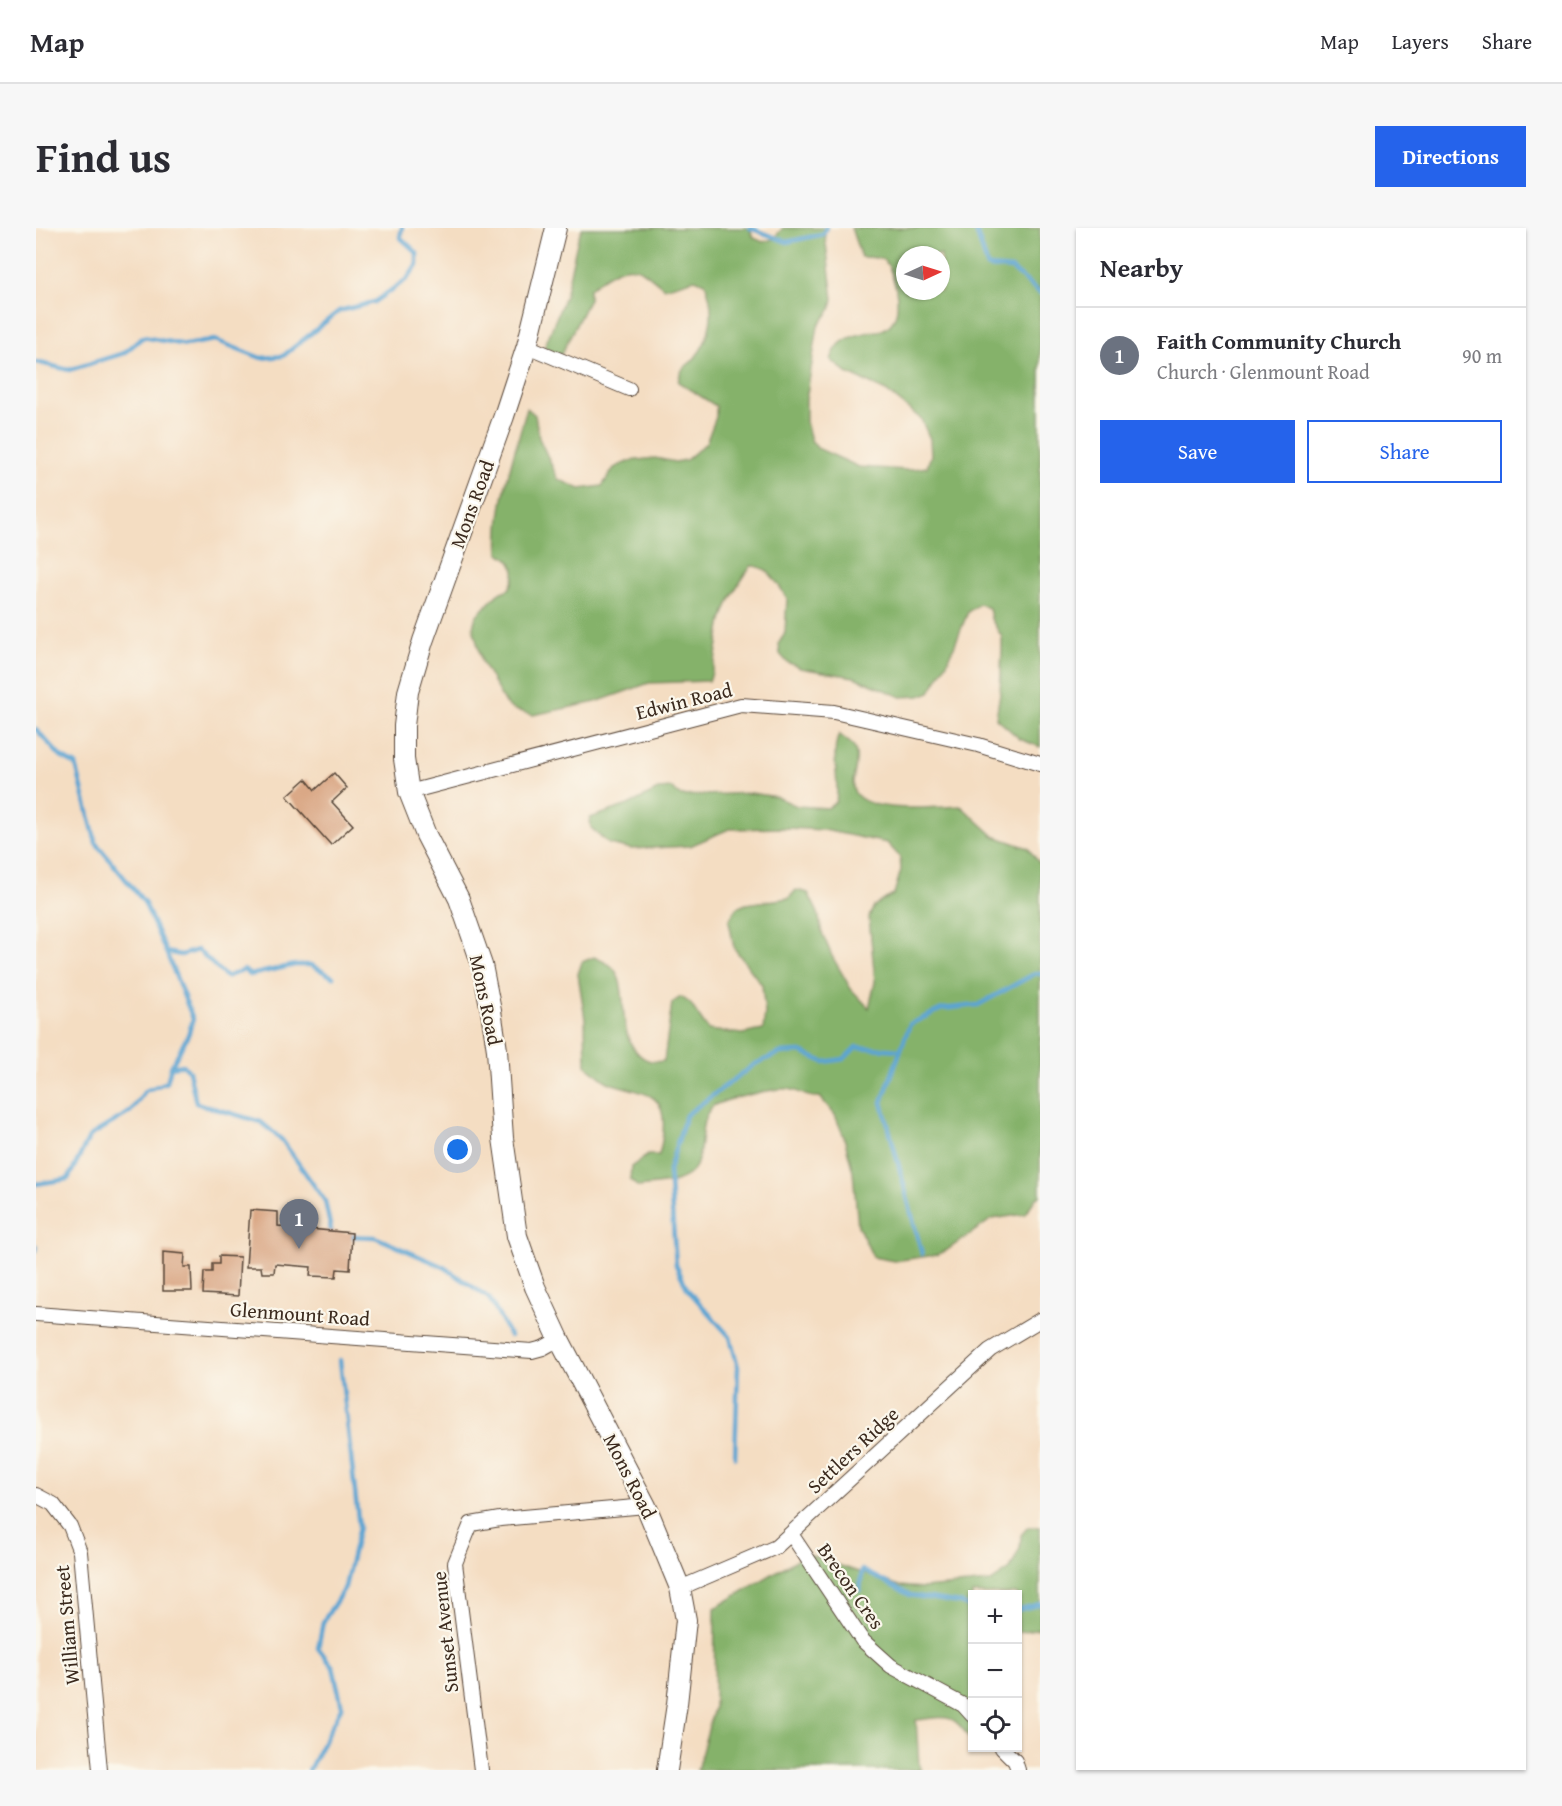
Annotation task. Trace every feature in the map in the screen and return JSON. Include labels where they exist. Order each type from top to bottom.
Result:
[{"type":"main road","name":"Mons Road","points":[[556,228],[527,346],[423,641],[408,692],[404,726],[404,759],[409,792],[426,835],[459,899],[482,965],[497,1050],[503,1138],[518,1236],[536,1287],[559,1339],[646,1506],[680,1588],[686,1620],[667,1770]]},
{"type":"street","points":[[527,346],[629,389]]},
{"type":"street","name":"Edwin Road","points":[[409,792],[741,705],[834,712],[978,745],[1040,764]]},
{"type":"street","name":"Glenmount Road","points":[[36,1314],[532,1351],[559,1339]]},
{"type":"street","name":"Settlers Ridge","points":[[680,1588],[776,1547],[990,1350],[1040,1320]]},
{"type":"street","name":"William Street","points":[[36,1495],[53,1504],[70,1526],[80,1552],[100,1770]]},
{"type":"street","name":"Sunset Avenue","points":[[481,1770],[455,1563],[471,1524],[500,1519],[646,1506]]},
{"type":"street","name":"Brecon Cres","points":[[791,1534],[862,1640],[891,1666],[963,1705],[968,1711]]},
{"type":"street","points":[[1006,1752],[1015,1761],[1018,1770]]},
{"type":"green space","points":[[582,228],[749,228],[754,238],[763,242],[773,239],[783,228],[824,228],[833,299],[831,309],[818,326],[806,400],[806,422],[811,440],[817,448],[859,467],[907,470],[927,467],[931,455],[930,439],[921,419],[886,391],[847,373],[831,360],[841,343],[857,335],[880,331],[890,324],[897,311],[897,300],[950,300],[950,246],[896,246],[896,290],[889,267],[883,260],[861,257],[851,228],[1040,228],[1040,747],[1020,739],[996,718],[1000,693],[1002,637],[991,619],[989,608],[979,604],[968,612],[949,659],[930,692],[920,696],[901,697],[854,677],[800,668],[787,662],[780,654],[779,643],[785,633],[787,598],[768,572],[751,566],[726,609],[709,681],[649,683],[596,702],[533,715],[512,709],[505,703],[482,662],[473,627],[476,616],[499,593],[509,589],[514,578],[512,564],[499,553],[500,518],[507,480],[527,408],[535,415],[539,438],[558,479],[580,489],[602,486],[614,468],[629,461],[655,458],[675,462],[686,460],[706,443],[716,417],[716,406],[678,382],[682,370],[700,351],[708,333],[711,313],[705,283],[695,279],[664,288],[641,270],[627,268],[613,272],[589,289],[589,299],[561,355],[544,348],[565,296]]},
{"type":"green space","points":[[839,734],[852,744],[855,750],[853,787],[858,796],[883,806],[901,808],[961,806],[994,836],[1028,848],[1040,864],[1040,1196],[1025,1214],[992,1219],[936,1255],[894,1261],[873,1257],[858,1226],[853,1172],[844,1137],[835,1115],[820,1097],[783,1089],[751,1094],[713,1106],[704,1120],[699,1156],[692,1172],[678,1180],[638,1187],[630,1180],[631,1167],[648,1155],[659,1155],[663,1124],[661,1108],[652,1097],[608,1082],[586,1065],[585,1019],[578,974],[582,962],[594,957],[614,969],[621,987],[626,1031],[635,1050],[648,1060],[664,1061],[672,1003],[681,997],[690,1003],[708,1030],[742,1034],[763,1030],[765,1013],[762,985],[734,948],[729,921],[736,908],[746,904],[789,898],[796,890],[808,893],[818,913],[822,933],[832,956],[851,989],[869,1008],[875,982],[869,917],[874,906],[894,894],[901,870],[900,857],[887,843],[824,830],[729,829],[690,846],[632,849],[609,844],[591,828],[590,818],[628,805],[660,789],[671,788],[681,796],[751,793],[777,797],[797,806],[828,808],[836,801],[835,750]]},
{"type":"green space","points":[[1028,1527],[1040,1527],[1040,1628],[1022,1631],[1022,1590],[968,1590],[968,1737],[960,1726],[950,1719],[916,1720],[921,1770],[697,1770],[714,1708],[715,1608],[806,1554],[900,1586],[923,1588],[991,1582],[1010,1569],[1020,1548],[1021,1535]]},
{"type":"building","points":[[334,773],[347,788],[332,802],[353,825],[331,845],[287,796],[306,779],[315,790]]},
{"type":"building","points":[[250,1210],[278,1212],[278,1226],[352,1233],[350,1270],[337,1269],[336,1277],[310,1276],[311,1267],[275,1264],[274,1273],[262,1273],[261,1267],[246,1267]]},
{"type":"building","points":[[163,1252],[185,1254],[184,1267],[191,1267],[192,1291],[163,1291]]},
{"type":"building","points":[[219,1256],[240,1257],[238,1296],[203,1294],[204,1272],[212,1272],[212,1264],[219,1264]]},
{"type":"waterway","points":[[36,362],[69,370],[124,353],[143,337],[186,345],[215,340],[261,358],[283,356],[339,311],[374,302],[407,279],[417,265],[417,253],[400,237],[402,228]]},
{"type":"waterway","points":[[750,228],[787,242],[823,234],[826,228]]},
{"type":"waterway","points":[[975,228],[988,267],[1012,269],[1040,293]]},
{"type":"waterway","points":[[36,729],[61,757],[76,765],[96,843],[144,902],[193,1019],[188,1035],[171,1067],[167,1082],[145,1091],[130,1112],[90,1136],[68,1179],[36,1184]]},
{"type":"waterway","points":[[166,952],[181,955],[198,950],[226,977],[244,970],[250,975],[295,965],[311,965],[333,977]]},
{"type":"waterway","points":[[922,1254],[882,1102],[910,1024],[942,1009],[978,1005],[1036,973],[1040,974]]},
{"type":"waterway","points":[[735,1457],[738,1367],[730,1337],[688,1290],[676,1265],[669,1170],[686,1115],[755,1064],[780,1053],[801,1052],[824,1062],[844,1059],[856,1047],[900,1050]]},
{"type":"waterway","points":[[171,1067],[183,1065],[189,1071],[196,1103],[261,1122],[282,1140],[325,1201],[332,1235]]},
{"type":"waterway","points":[[346,1236],[375,1237],[444,1267],[489,1298],[510,1336]]},
{"type":"waterway","points":[[309,1770],[342,1706],[333,1667],[318,1648],[323,1622],[345,1587],[359,1527],[340,1360]]},
{"type":"waterway","points":[[860,1590],[862,1570],[910,1595],[968,1606]]},
{"type":"waterway","points":[[1022,1609],[1040,1604]]},
{"type":"place","name":"Faith Community Church","points":[[299,1249]]}]
